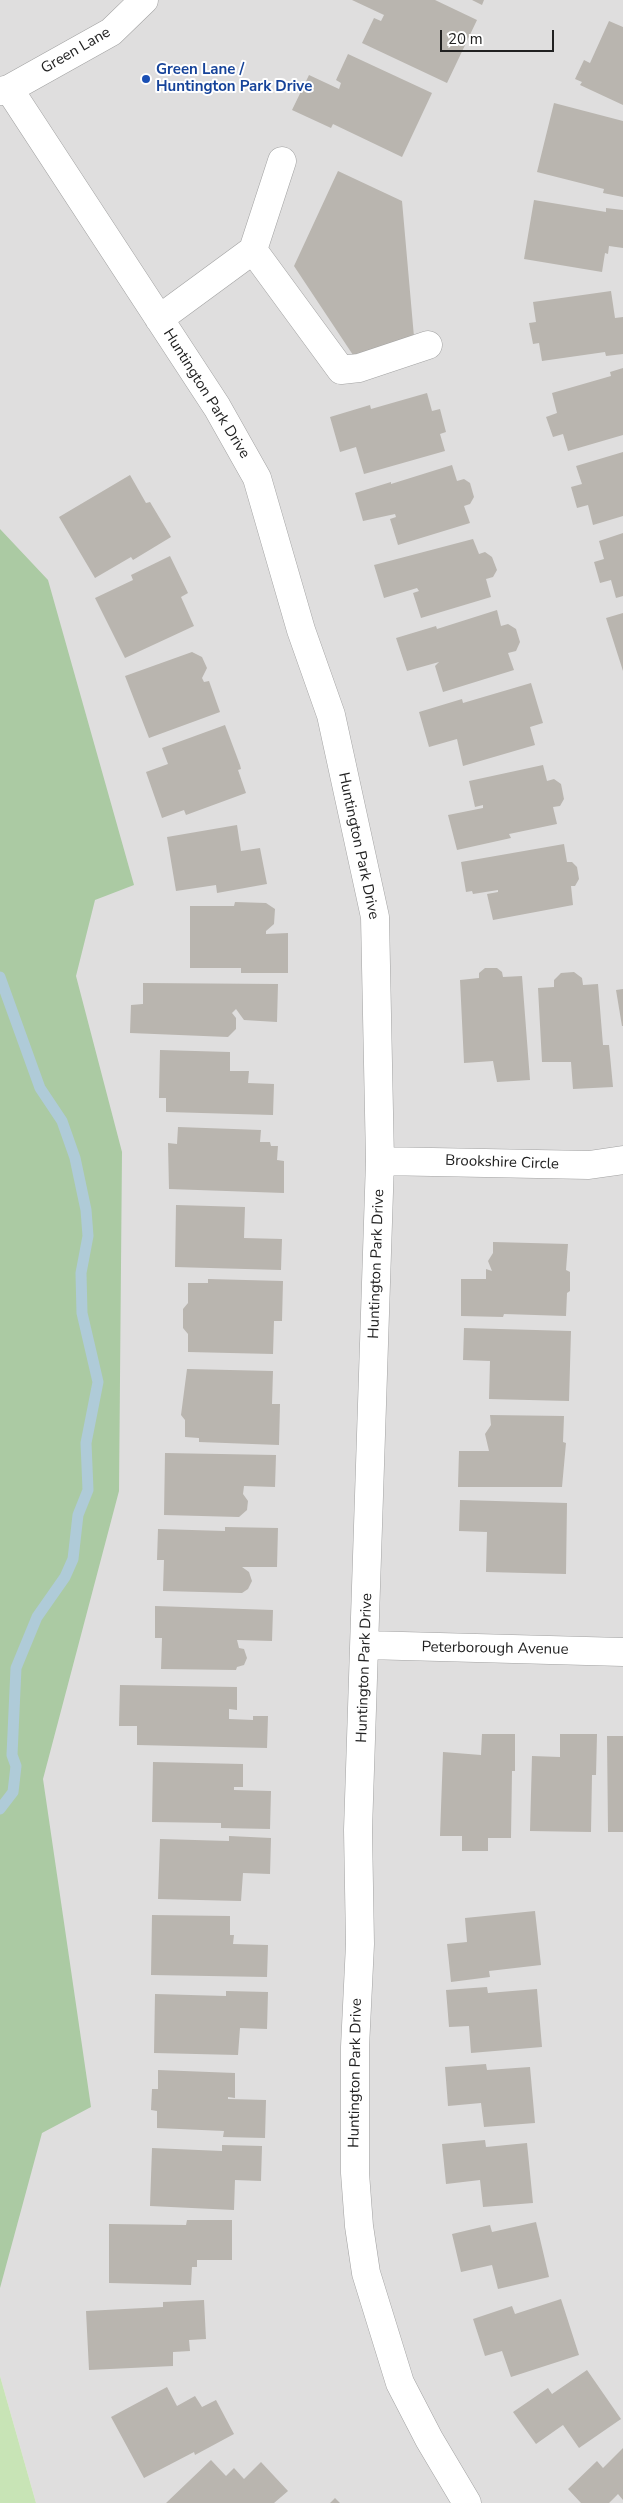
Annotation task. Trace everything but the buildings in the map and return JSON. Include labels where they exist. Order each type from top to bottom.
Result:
[{"type":"street","name":"Green Lane","points":[[4,90],[111,32],[144,0]]},
{"type":"street","name":"Huntington Park Drive","points":[[4,90],[217,407],[257,478],[302,630],[331,715],[375,917],[380,1161],[366,1645],[358,1830],[360,1944],[355,2056],[355,2173],[359,2226],[366,2274],[400,2383],[429,2440],[467,2503]]},
{"type":"street","points":[[159,319],[253,250],[282,161]]},
{"type":"street","points":[[253,250],[341,370],[359,368],[428,345]]},
{"type":"street","name":"Brookshire Circle","points":[[380,1161],[589,1165],[623,1160]]},
{"type":"street","name":"Peterborough Avenue","points":[[366,1645],[623,1652]]},
{"type":"shaded area","points":[[0,0],[623,0],[623,2503],[36,2503],[0,2376]]},
{"type":"green space","points":[[0,529],[48,580],[134,885],[95,900],[76,976],[122,1152],[119,1491],[43,1779],[91,2107],[42,2133],[0,2288]]},
{"type":"green space","points":[[0,2376],[36,2503],[0,2503]]},
{"type":"waterway","points":[[0,977],[40,1088],[62,1121],[75,1158],[86,1210],[88,1236],[81,1273],[82,1313],[98,1382],[86,1443],[88,1490],[78,1515],[73,1559],[65,1577],[37,1617],[16,1668],[12,1755],[16,1766],[13,1792],[0,1809]]},
{"type":"place","name":"Green Lane / Huntington Park Drive","points":[[146,79]]}]
